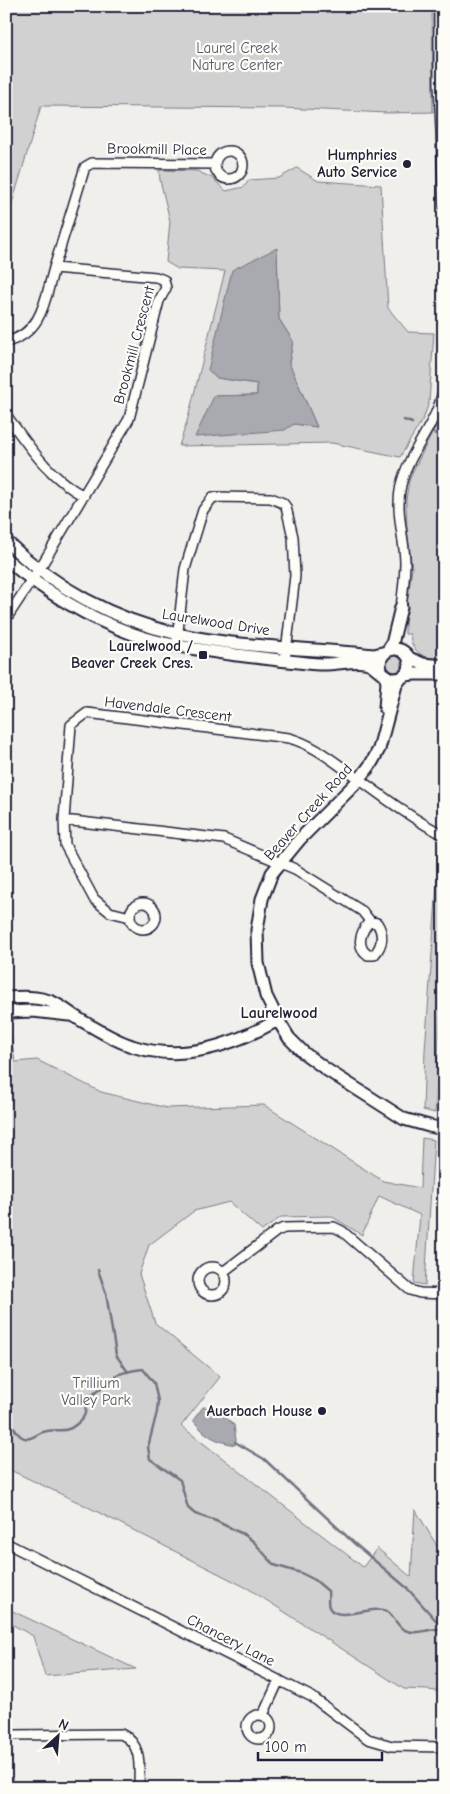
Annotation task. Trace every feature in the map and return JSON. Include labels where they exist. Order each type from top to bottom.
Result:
[{"type":"street","points":[[439,6],[444,206]]},
{"type":"street","name":"Brookmill Place","points":[[54,268],[85,166],[92,163],[215,164]]},
{"type":"street","points":[[6,342],[17,339],[33,328],[54,268]]},
{"type":"street","name":"Brookmill Crescent","points":[[6,619],[84,496],[129,419],[159,302],[166,288],[164,280],[156,277],[54,268]]},
{"type":"street","points":[[444,384],[435,416],[409,463],[401,485],[399,512],[405,560],[401,607],[392,644],[380,659],[380,669],[384,675],[393,679],[414,674],[444,674]]},
{"type":"street","points":[[6,415],[44,466],[74,491],[84,496]]},
{"type":"street","points":[[177,639],[185,569],[203,510],[213,497],[271,498],[283,503],[286,507],[293,537],[295,576],[285,660]]},
{"type":"street","name":"Laurelwood Drive","points":[[6,541],[65,588],[95,604],[204,651],[330,664],[357,661],[371,664],[384,675]]},
{"type":"street","name":"Laurelwood Drive","points":[[6,559],[32,580],[94,618],[134,634],[374,655],[387,651]]},
{"type":"street","points":[[401,607],[406,655],[410,667],[403,677]]},
{"type":"street","points":[[387,651],[396,649],[419,663],[444,666]]},
{"type":"street","name":"Beaver Creek Road","points":[[384,675],[387,682],[386,719]]},
{"type":"street","name":"Beaver Creek Road","points":[[403,677],[396,685],[379,750],[359,780],[300,839],[279,862],[272,873],[262,899],[257,930],[258,963],[266,996],[289,1038],[299,1048],[327,1070],[404,1118],[444,1129]]},
{"type":"street","name":"Havendale Crescent","points":[[130,916],[110,912],[94,899],[65,845],[64,820],[71,725],[87,713],[290,738],[314,747],[359,780],[444,835]]},
{"type":"street","points":[[64,820],[224,839],[295,869],[362,911],[370,921]]},
{"type":"street","points":[[6,998],[27,997],[51,1002],[114,1039],[132,1046],[154,1051],[178,1053],[220,1046],[250,1035],[278,1020]]},
{"type":"street","points":[[6,1012],[33,1011],[71,1015]]},
{"type":"street","points":[[223,1272],[277,1231],[284,1228],[334,1227],[342,1231],[410,1290],[420,1293],[444,1294]]},
{"type":"street","name":"Chancery Lane","points":[[6,1544],[312,1697],[368,1739],[392,1746],[444,1747]]},
{"type":"street","points":[[262,1715],[279,1680]]},
{"type":"street","points":[[6,1733],[13,1735],[121,1734],[128,1738],[137,1749],[139,1762],[138,1788]]},
{"type":"green space","name":"Laurel Creek Nature Center","points":[[6,6],[432,6],[433,112],[387,113],[282,108],[41,106],[6,224]]},
{"type":"green space","points":[[297,168],[318,181],[381,185],[388,308],[408,332],[434,333],[429,402],[424,417],[400,457],[332,443],[179,446],[188,418],[225,271],[178,269],[166,262],[170,221],[159,170],[197,171],[212,178],[226,191],[244,187],[249,180],[279,178]],"holes":[[[277,249],[279,319],[293,341],[289,363],[317,427],[294,424],[214,396],[257,395],[257,384],[217,378]]]},
{"type":"green space","points":[[444,410],[444,657],[431,658],[416,651],[410,634],[405,634],[405,619],[412,568],[407,529],[406,500],[409,481],[413,471]]},
{"type":"green space","points":[[394,656],[400,658],[402,664],[400,670],[394,672],[388,670],[386,664],[388,658]]},
{"type":"green space","points":[[444,686],[444,818],[438,815]]},
{"type":"green space","points":[[440,844],[444,845],[444,945],[435,1113],[423,1110],[425,1050]]},
{"type":"green space","name":"Trillium Valley Park","points":[[9,1021],[15,1062],[37,1060],[101,1092],[167,1108],[264,1105],[383,1181],[420,1188],[422,1138],[434,1140],[425,1285],[414,1283],[420,1215],[379,1196],[362,1235],[331,1216],[281,1217],[262,1231],[229,1202],[194,1211],[149,1245],[139,1274],[155,1323],[220,1377],[181,1426],[363,1567],[377,1548],[411,1577],[415,1509],[437,1546],[444,1540],[444,1692],[404,1689],[249,1589],[82,1504],[6,1468],[6,1064],[8,1064],[6,1058],[6,1022]]},
{"type":"green space","points":[[6,1608],[136,1669],[45,1676],[33,1636],[6,1621]]},
{"type":"shaded area","points":[[277,248],[279,319],[293,341],[289,363],[317,427],[294,424],[285,430],[195,437],[214,396],[257,395],[257,384],[217,378],[208,370],[232,270]]},
{"type":"shaded area","points":[[203,1407],[216,1408],[234,1425],[235,1445],[211,1437],[197,1426],[193,1420]]},
{"type":"waterway","points":[[404,420],[412,423]]},
{"type":"waterway","points":[[434,433],[444,437]]},
{"type":"waterway","points":[[98,1270],[106,1293],[116,1355],[128,1372]]},
{"type":"waterway","points":[[6,1415],[17,1433],[28,1439],[48,1431],[69,1429],[82,1419],[85,1414],[87,1401],[102,1387],[120,1374],[143,1369],[154,1383],[158,1401],[148,1447],[150,1459],[180,1480],[188,1508],[195,1514],[216,1521],[245,1535],[254,1542],[274,1565],[301,1573],[315,1580],[328,1591],[328,1605],[333,1612],[346,1614],[378,1609],[390,1613],[400,1627],[408,1631],[418,1632],[444,1629]]},
{"type":"waterway","points":[[235,1442],[264,1459],[355,1544],[407,1588],[442,1627]]},
{"type":"place","name":"Humphries Auto Service","points":[[407,164]]},
{"type":"place","name":"Laurelwood / Beaver Creek Cres.","points":[[203,655]]},
{"type":"place","name":"Auerbach House","points":[[322,1411]]},
{"type":"district","name":"Laurelwood","points":[[279,1013]]}]
